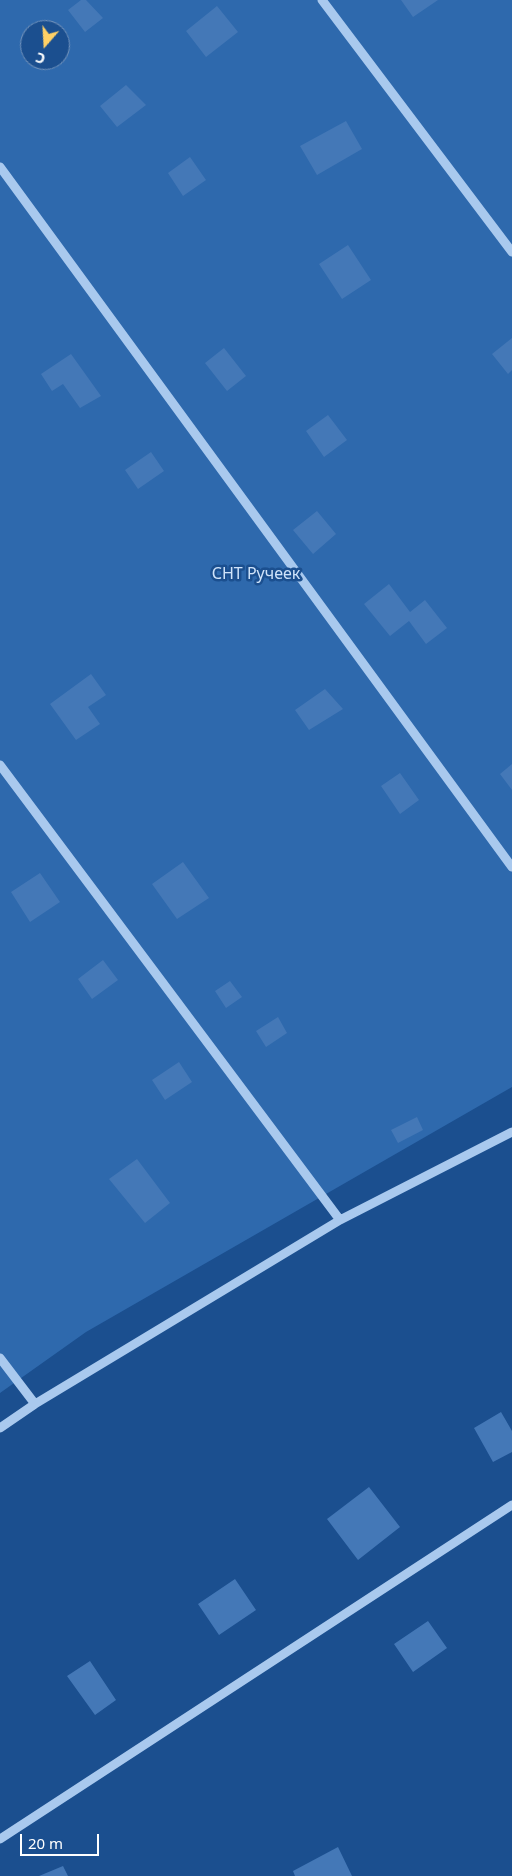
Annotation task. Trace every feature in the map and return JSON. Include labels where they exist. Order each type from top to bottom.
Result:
[{"type":"street","points":[[322,0],[512,252]]},
{"type":"street","points":[[0,167],[512,867]]},
{"type":"street","points":[[0,765],[340,1220]]},
{"type":"street","points":[[0,1428],[35,1404],[340,1220],[512,1132]]},
{"type":"street","points":[[0,1358],[35,1404]]},
{"type":"street","points":[[0,1839],[512,1505]]},
{"type":"green space","name":"СНТ Ручеек","points":[[0,0],[512,0],[512,1087],[86,1332],[0,1393]]},
{"type":"building","points":[[81,0],[86,0],[103,18],[85,32],[68,10]]},
{"type":"building","points":[[401,0],[438,0],[413,17]]},
{"type":"building","points":[[217,6],[238,32],[206,57],[186,31]]},
{"type":"building","points":[[126,85],[146,105],[117,127],[100,106]]},
{"type":"building","points":[[346,121],[362,149],[317,175],[300,146]]},
{"type":"building","points":[[190,157],[206,180],[183,196],[168,173]]},
{"type":"building","points":[[348,245],[371,280],[342,299],[319,264]]},
{"type":"building","points":[[512,338],[512,370],[508,374],[492,354]]},
{"type":"building","points":[[224,348],[246,376],[227,391],[205,363]]},
{"type":"building","points":[[71,354],[101,396],[80,408],[63,384],[52,391],[41,374]]},
{"type":"building","points":[[328,415],[347,440],[324,457],[306,431]]},
{"type":"building","points":[[151,452],[164,471],[138,489],[125,470]]},
{"type":"building","points":[[317,511],[336,534],[313,554],[293,530]]},
{"type":"building","points":[[389,584],[410,612],[425,600],[447,628],[426,644],[409,621],[390,636],[364,604]]},
{"type":"building","points":[[91,674],[106,695],[88,707],[100,724],[76,740],[50,704]]},
{"type":"building","points":[[325,689],[343,709],[309,730],[295,710]]},
{"type":"building","points":[[512,764],[512,790],[500,774]]},
{"type":"building","points":[[400,773],[419,800],[400,814],[381,786]]},
{"type":"building","points":[[183,862],[209,898],[177,919],[152,884]]},
{"type":"building","points":[[40,873],[60,902],[30,922],[11,892]]},
{"type":"building","points":[[103,960],[118,980],[92,999],[78,979]]},
{"type":"building","points":[[230,981],[242,997],[226,1008],[215,991]]},
{"type":"building","points":[[278,1017],[287,1033],[266,1047],[256,1031]]},
{"type":"building","points":[[179,1062],[192,1082],[165,1100],[152,1080]]},
{"type":"building","points":[[417,1117],[423,1130],[398,1143],[391,1130]]},
{"type":"building","points":[[137,1159],[170,1203],[145,1223],[109,1179]]},
{"type":"building","points":[[501,1412],[512,1431],[512,1452],[493,1462],[474,1428]]},
{"type":"building","points":[[369,1487],[400,1527],[358,1560],[327,1519]]},
{"type":"building","points":[[235,1579],[256,1610],[219,1635],[198,1604]]},
{"type":"building","points":[[428,1621],[447,1648],[413,1672],[394,1644]]},
{"type":"building","points":[[90,1661],[116,1700],[95,1715],[67,1676]]},
{"type":"building","points":[[338,1847],[352,1876],[295,1876],[293,1871]]},
{"type":"building","points":[[63,1866],[68,1876],[39,1876]]}]
